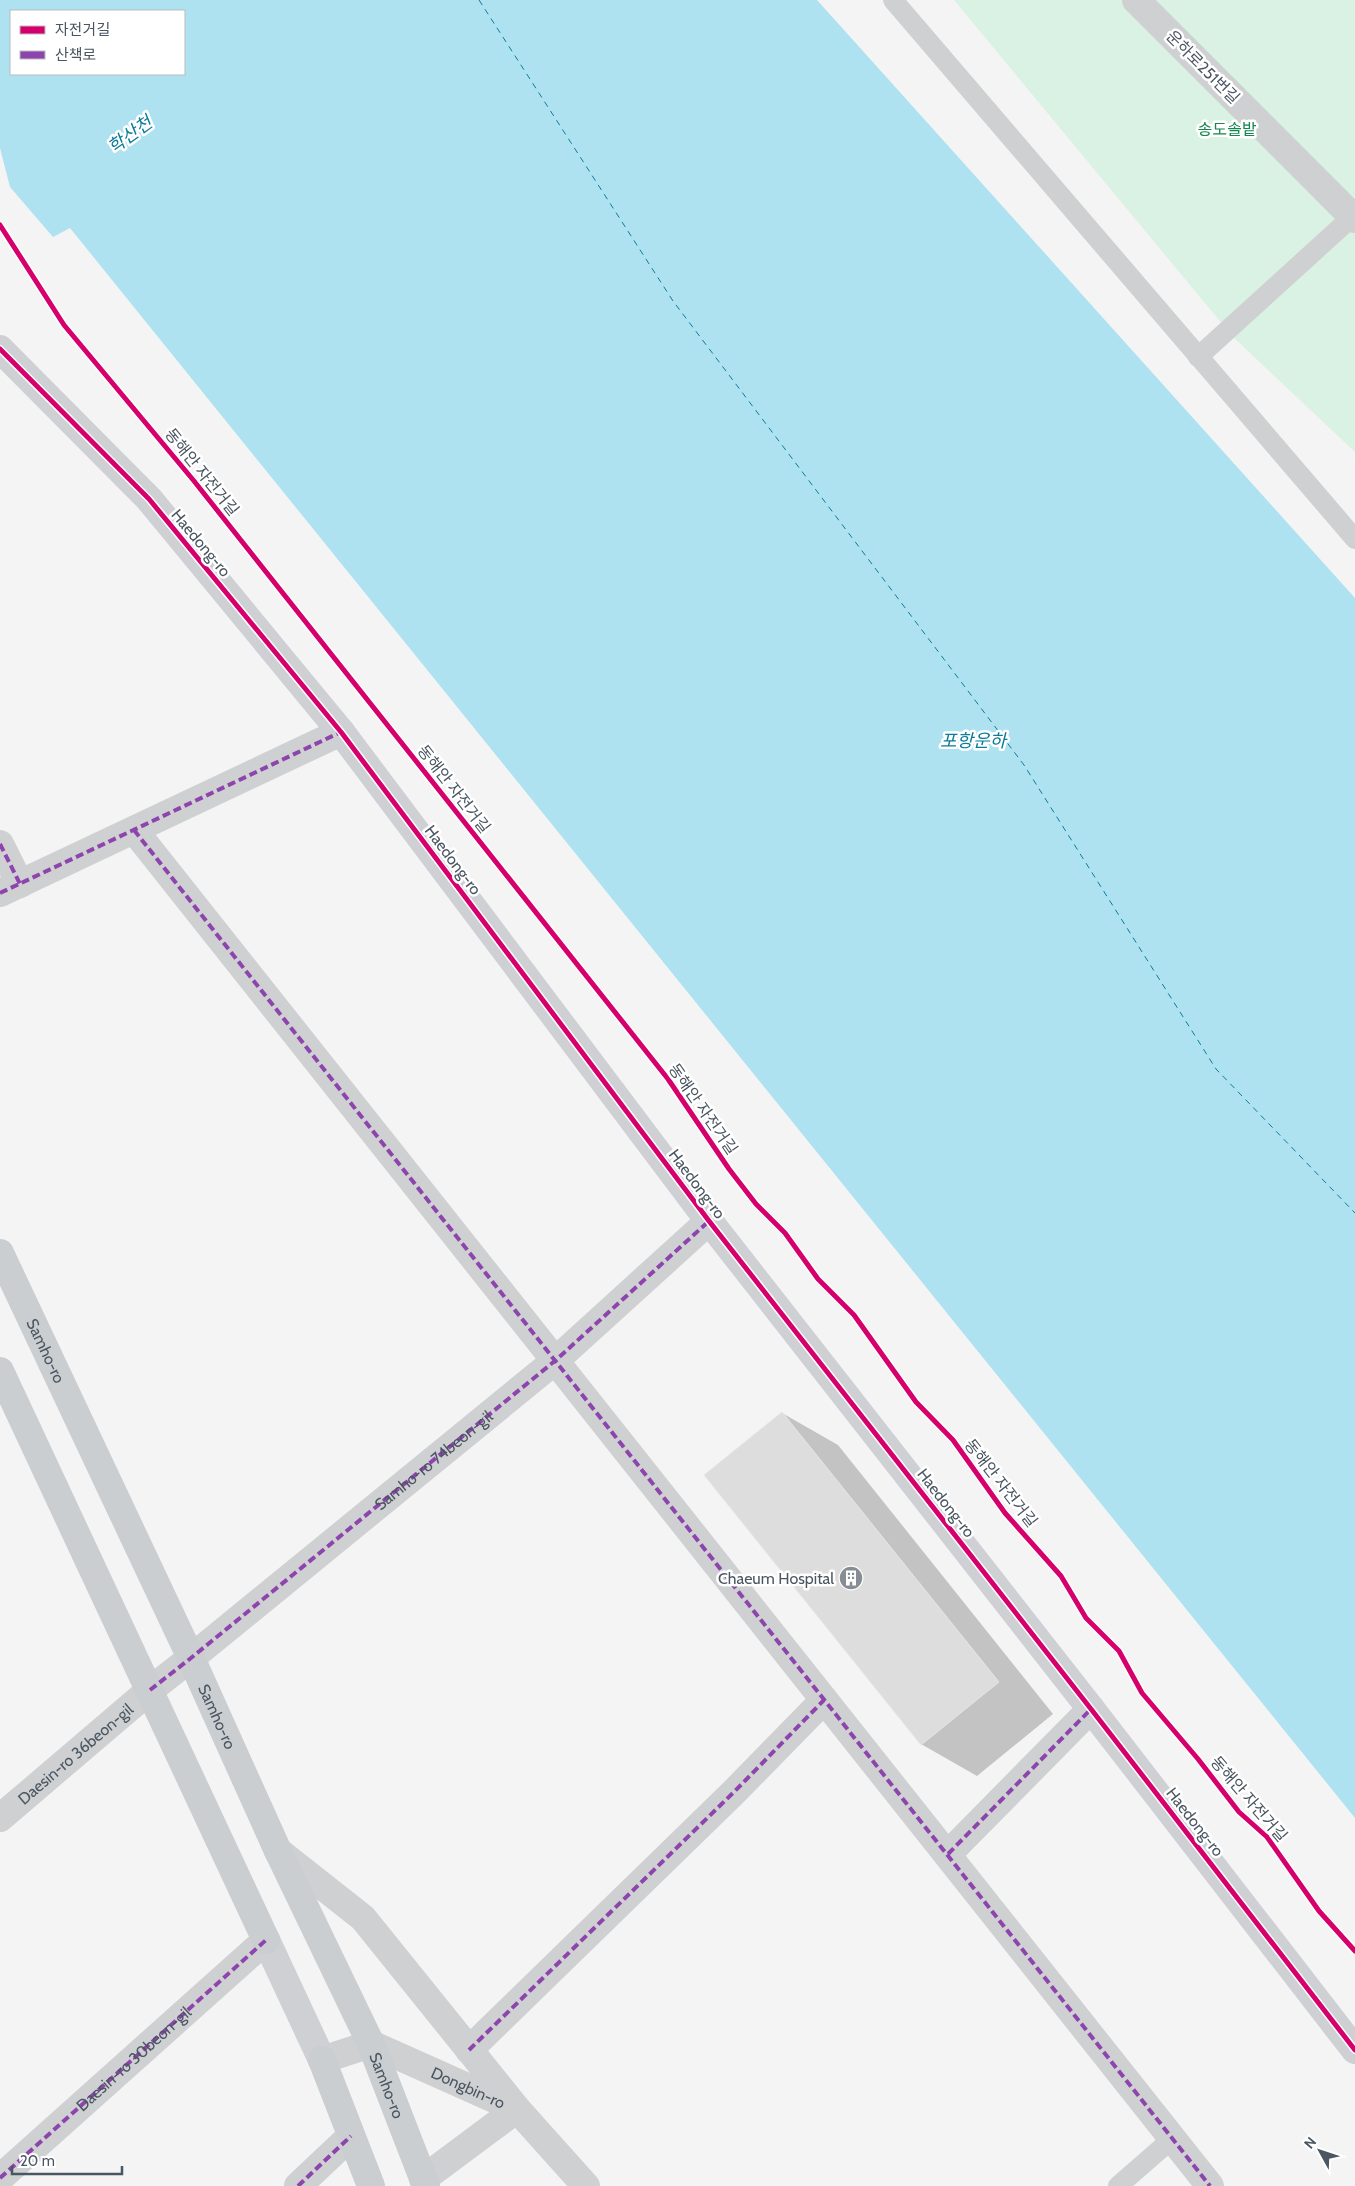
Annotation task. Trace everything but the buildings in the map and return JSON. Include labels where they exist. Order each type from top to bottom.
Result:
[{"type":"main road","name":"Samho-ro","points":[[0,1253],[191,1658],[278,1851],[371,2044],[424,2182]]},
{"type":"main road","points":[[0,1371],[266,1940]]},
{"type":"main road","points":[[322,2060],[371,2186]]},
{"type":"street","name":"운하로251번길","points":[[1136,0],[1354,218]]},
{"type":"street","name":"Haedong-ro","points":[[0,349],[149,499],[342,732],[709,1221],[1092,1709],[1355,2050]]},
{"type":"street","points":[[0,844],[10,888],[342,732]]},
{"type":"street","points":[[134,830],[1210,2186]]},
{"type":"street","name":"Samho-ro 74beon-gil","points":[[150,1690],[556,1360],[709,1221]]},
{"type":"street","name":"Daesin-ro 36beon-gil","points":[[0,1818],[150,1690]]},
{"type":"street","points":[[469,2050],[735,1791],[824,1700]]},
{"type":"street","points":[[948,1854],[1092,1709]]},
{"type":"street","points":[[278,1851],[363,1918],[517,2109],[424,2182]]},
{"type":"street","points":[[266,1940],[322,2060],[371,2044]]},
{"type":"street","name":"Daesin-ro 30beon-gil","points":[[0,2178],[266,1940]]},
{"type":"street","name":"Dongbin-ro","points":[[371,2044],[517,2109],[586,2186]]},
{"type":"street","points":[[298,2186],[351,2136]]},
{"type":"lane","points":[[893,0],[1355,539]]},
{"type":"lane","points":[[1198,357],[1354,218]]},
{"type":"lane","points":[[1118,2186],[1173,2138]]},
{"type":"green space","name":"송도솔밭","points":[[954,0],[1355,0],[1355,452],[1233,337]]},
{"type":"water","name":"포항운하","points":[[0,0],[817,0],[1355,598],[1355,1818],[70,228],[53,237],[10,187],[0,148]]},
{"type":"ferry route","points":[[479,0],[673,301],[1024,765],[1216,1069],[1355,1213]]},
{"type":"marked path","points":[[0,893],[341,732]]},
{"type":"marked path","points":[[134,830],[1210,2186]]},
{"type":"marked path","points":[[0,844],[20,884]]},
{"type":"marked path","points":[[150,1690],[556,1360],[709,1221]]},
{"type":"marked path","points":[[469,2050],[735,1791],[824,1700]]},
{"type":"marked path","points":[[948,1854],[1091,1709]]},
{"type":"marked path","points":[[0,2178],[266,1940]]},
{"type":"marked path","points":[[298,2186],[351,2136]]},
{"type":"cycle path","name":"동해안 자전거길","points":[[0,225],[64,325],[194,481],[668,1079],[729,1169],[756,1204],[785,1233],[818,1279],[854,1315],[916,1402],[953,1440],[1005,1513],[1061,1576],[1086,1618],[1119,1651],[1142,1693],[1198,1759],[1239,1812],[1267,1837],[1319,1911],[1355,1951]]},
{"type":"cycle path","points":[[0,349],[149,499],[341,732],[709,1221],[1355,2050]]},
{"type":"place","name":"Chaeum Hospital","points":[[851,1578]]},
{"type":"water label","name":"학산천","points":[[130,135]]}]
